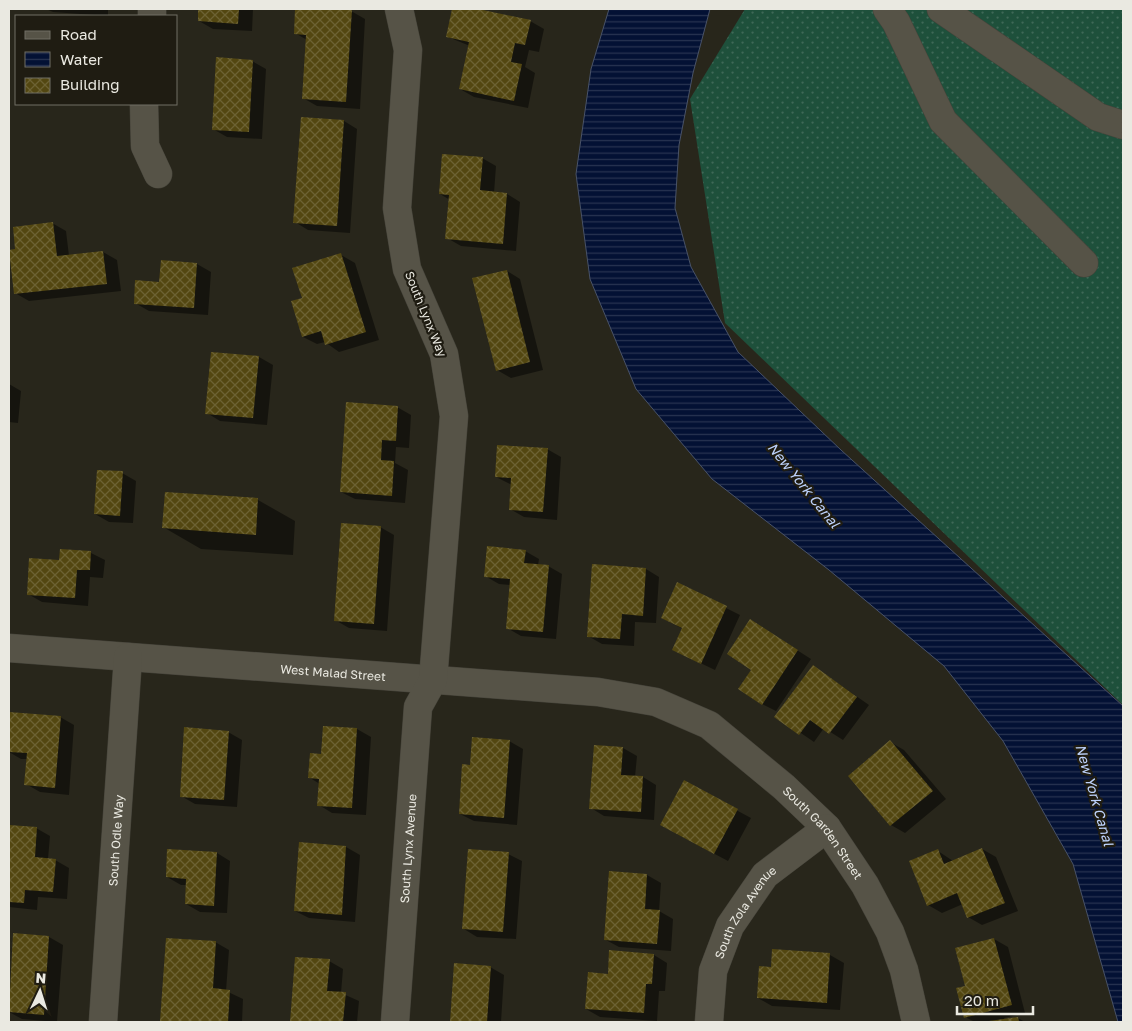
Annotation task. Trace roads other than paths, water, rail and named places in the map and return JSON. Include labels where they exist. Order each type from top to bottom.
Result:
[{"type":"street","name":"South Lynx Way","points":[[399,9],[408,50],[397,208],[407,269],[444,354],[454,416],[433,680]]},
{"type":"street","points":[[887,9],[896,22],[943,121],[1084,263]]},
{"type":"street","points":[[941,9],[1098,117],[1123,125]]},
{"type":"street","points":[[144,105],[145,146],[158,174]]},
{"type":"street","name":"West Malad Street","points":[[9,648],[598,692],[656,702]]},
{"type":"street","name":"South Odle Way","points":[[103,1022],[128,657]]},
{"type":"street","name":"South Lynx Avenue","points":[[395,1022],[418,707],[433,680]]},
{"type":"street","name":"South Garden Street","points":[[656,702],[708,725],[784,787],[827,828],[866,884],[890,932],[904,970],[916,1022]]},
{"type":"street","name":"South Zola Avenue","points":[[709,1022],[713,971],[730,926],[765,875],[827,828]]},
{"type":"water","name":"New York Canal","points":[[609,9],[710,9],[693,73],[679,145],[675,208],[691,267],[738,352],[841,450],[1123,706],[1123,1022],[1118,1022],[1073,864],[1003,741],[944,666],[829,570],[712,479],[636,389],[590,279],[576,174],[591,69]]}]
